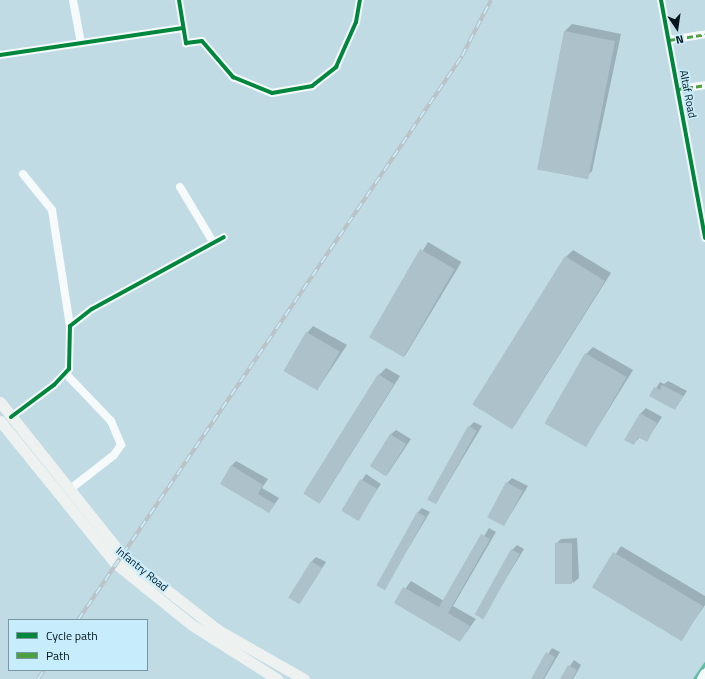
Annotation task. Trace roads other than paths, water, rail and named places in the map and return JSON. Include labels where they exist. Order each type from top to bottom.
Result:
[{"type":"main road","name":"Infantry Road","points":[[0,402],[122,555],[218,630],[304,679]]},
{"type":"main road","name":"Infantry Road","points":[[0,421],[111,560],[192,625],[277,679]]},
{"type":"street","points":[[73,0],[81,43]]},
{"type":"street","points":[[179,0],[186,43],[202,41],[234,77],[247,85],[272,93],[298,91],[312,86],[336,67],[356,22],[360,0]]},
{"type":"street","name":"Altaf Road","points":[[661,0],[705,238]]},
{"type":"street","points":[[0,55],[183,28]]},
{"type":"street","points":[[669,40],[705,34]]},
{"type":"street","points":[[678,89],[705,85]]},
{"type":"street","points":[[11,417],[66,374],[72,359],[70,326],[52,210],[23,174]]},
{"type":"street","points":[[180,187],[213,242]]},
{"type":"street","points":[[70,326],[92,309],[224,237]]},
{"type":"street","points":[[66,374],[111,421],[121,445],[114,455],[69,490]]},
{"type":"street","points":[[702,679],[705,674]]},
{"type":"waterway","points":[[694,679],[705,663]]},
{"type":"railway","points":[[79,619],[462,56],[491,0]]},
{"type":"railway","points":[[38,679],[43,671]]}]
